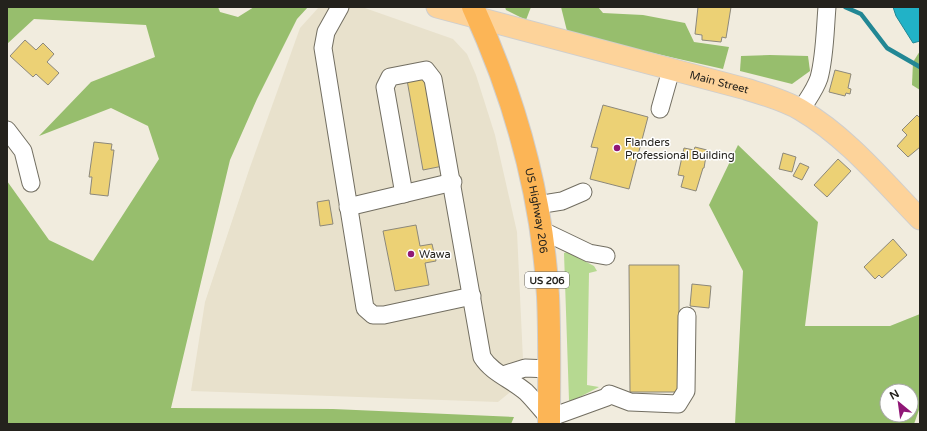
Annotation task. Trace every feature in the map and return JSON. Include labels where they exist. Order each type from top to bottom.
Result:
[{"type":"highway","name":"US Highway 206","points":[[476,13],[508,90],[524,144],[537,205],[548,296],[550,369],[549,421]]},
{"type":"main road","name":"Main Street","points":[[437,7],[476,13],[671,70],[758,93],[801,110],[848,146],[920,219]]},
{"type":"street","points":[[340,7],[326,32],[323,48],[364,302],[368,312],[373,315],[384,316],[472,296]]},
{"type":"street","points":[[801,110],[813,91],[818,79],[821,66],[827,7]]},
{"type":"street","points":[[404,194],[385,87],[390,77],[426,70],[433,79],[482,357],[493,370],[503,375],[526,392],[549,421],[610,394],[630,402],[678,404],[686,391],[688,316]]},
{"type":"street","points":[[660,109],[671,70]]},
{"type":"street","points":[[7,130],[22,151],[31,183]]},
{"type":"street","points":[[348,206],[452,182]]},
{"type":"street","points":[[537,205],[562,201],[583,192]]},
{"type":"street","points":[[541,230],[589,252],[606,256]]},
{"type":"street","points":[[503,375],[525,368],[550,369]]},
{"type":"shaded area","points":[[319,7],[362,7],[453,39],[467,54],[476,75],[495,135],[517,232],[524,381],[498,402],[191,391],[205,302],[249,170],[300,28]]},
{"type":"green space","points":[[7,7],[218,7],[220,12],[238,17],[254,7],[308,7],[297,19],[257,99],[230,160],[171,408],[333,409],[514,417],[511,424],[7,424],[7,181],[49,240],[93,261],[159,159],[148,126],[111,108],[39,136],[91,82],[155,57],[146,25],[34,19],[7,44]]},
{"type":"green space","points":[[505,7],[531,7],[526,20],[506,10]]},
{"type":"green space","points":[[561,7],[598,7],[603,13],[643,15],[685,23],[694,42],[729,47],[723,69],[600,41],[567,31]]},
{"type":"green space","points":[[920,51],[920,90],[912,85],[913,62]]},
{"type":"green space","points":[[741,56],[808,56],[810,71],[792,84],[740,71]]},
{"type":"green space","points":[[738,145],[818,222],[805,326],[890,326],[920,314],[919,410],[919,383],[879,383],[879,423],[914,424],[735,424],[743,271],[709,205]]},
{"type":"green space","points":[[567,252],[594,266],[597,271],[589,273],[587,385],[599,387],[570,402],[564,253]]},
{"type":"water","points":[[893,7],[920,7],[920,41],[913,43],[896,16]]},
{"type":"building","points":[[698,7],[731,7],[726,38],[722,37],[721,42],[702,40],[702,35],[695,34]]},
{"type":"building","points":[[25,40],[36,50],[43,43],[54,54],[47,62],[59,73],[48,85],[36,74],[33,77],[10,56]]},
{"type":"building","points":[[835,70],[851,74],[848,88],[851,89],[850,94],[846,93],[845,96],[829,92]]},
{"type":"building","points":[[427,77],[443,166],[423,170],[407,80]]},
{"type":"building","name":"Flanders Professional Building","points":[[603,105],[648,117],[629,189],[590,179],[598,148],[591,147]]},
{"type":"building","points":[[917,115],[920,118],[920,147],[908,157],[897,146],[907,135],[902,130]]},
{"type":"building","points":[[94,142],[112,144],[111,150],[114,150],[108,196],[90,194],[92,177],[89,177]]},
{"type":"building","points":[[695,147],[707,150],[704,168],[696,191],[681,187],[684,176],[678,175],[684,148],[694,150]]},
{"type":"building","points":[[783,153],[796,157],[792,172],[779,169]]},
{"type":"building","points":[[838,159],[851,171],[827,197],[814,185]]},
{"type":"building","points":[[800,163],[809,167],[802,180],[793,176]]},
{"type":"building","points":[[329,200],[333,224],[320,226],[317,202]]},
{"type":"building","name":"Wawa","points":[[416,225],[420,246],[432,244],[436,261],[425,263],[429,285],[395,291],[383,231]]},
{"type":"building","points":[[893,239],[907,255],[882,278],[879,275],[875,279],[864,267]]},
{"type":"building","points":[[629,265],[679,265],[679,392],[630,392]]},
{"type":"building","points":[[692,284],[711,286],[709,308],[690,306]]},
{"type":"waterway","points":[[845,7],[861,14],[887,48],[920,67]]},
{"type":"place","name":"Flanders Professional Building","points":[[617,148]]},
{"type":"place","name":"Wawa","points":[[411,254]]}]
